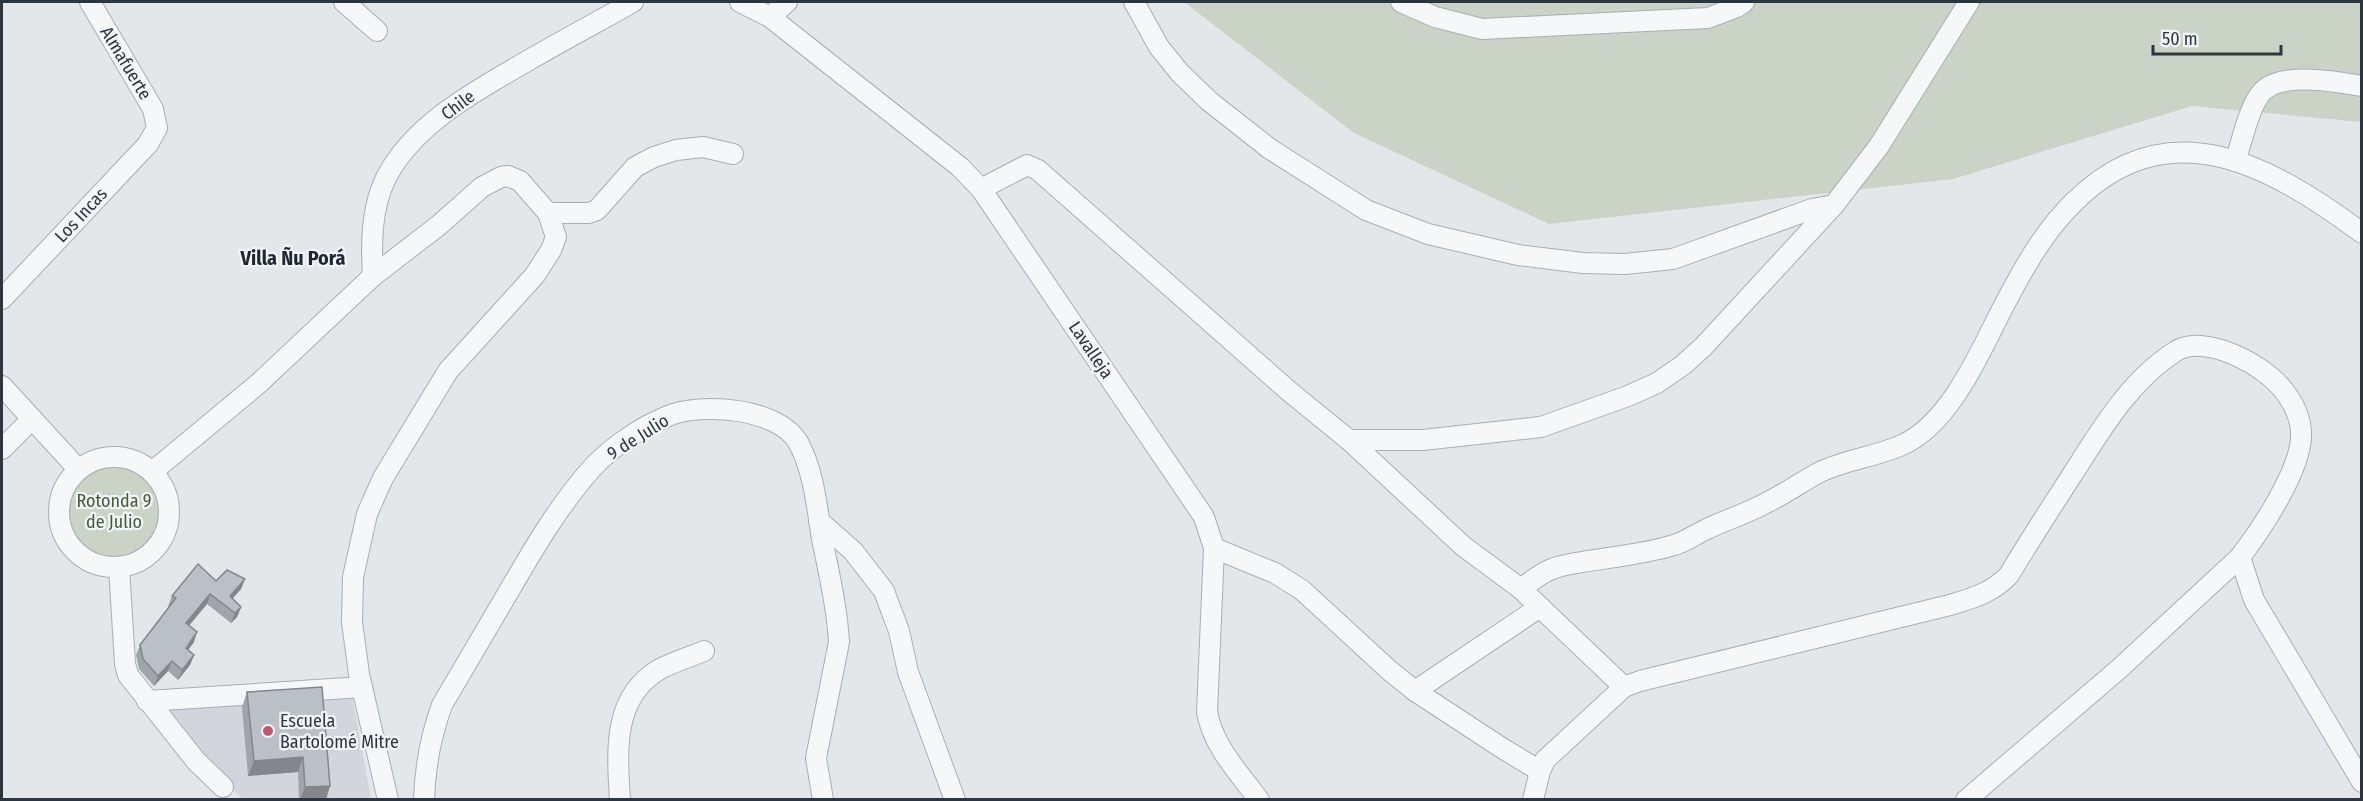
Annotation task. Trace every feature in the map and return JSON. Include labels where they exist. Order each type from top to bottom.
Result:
[{"type":"street","name":"Almafuerte","points":[[90,2],[153,109],[157,128]]},
{"type":"street","points":[[344,2],[377,31]]},
{"type":"street","name":"Chile","points":[[373,276],[371,244],[375,214],[386,179],[403,152],[466,96],[633,2]]},
{"type":"street","name":"Lavalleja","points":[[740,2],[770,17],[960,167],[981,189],[1204,517],[1214,548],[1207,712],[1210,729],[1216,742],[1259,800]]},
{"type":"street","points":[[770,17],[787,2]]},
{"type":"street","points":[[1134,2],[1159,47],[1180,73],[1209,101],[1270,148],[1366,210],[1428,234],[1518,255],[1583,263],[1625,264],[1673,258],[1812,209],[1834,205]]},
{"type":"street","points":[[1401,2],[1435,17],[1482,29],[1708,18],[1744,2]]},
{"type":"street","points":[[1349,440],[1423,440],[1540,427],[1628,396],[1658,383],[1683,366],[1834,205],[1879,146],[1969,2]]},
{"type":"street","points":[[2235,161],[2256,102],[2263,90],[2276,83],[2315,79],[2361,86]]},
{"type":"street","name":"Los Incas","points":[[2,299],[148,144],[157,128]]},
{"type":"street","points":[[548,213],[589,213],[597,210],[635,167],[675,150],[703,147],[733,154]]},
{"type":"street","points":[[1521,589],[1553,568],[1675,545],[1762,506],[1821,472],[1903,445],[1924,432],[1940,416],[1977,360],[2017,281],[2045,238],[2072,203],[2094,183],[2121,167],[2155,154],[2175,151],[2202,153],[2235,161],[2291,184],[2361,233]]},
{"type":"street","points":[[981,189],[1027,165],[1038,170],[1290,392],[1349,440],[1462,546],[1521,589],[1624,687]]},
{"type":"street","points":[[152,472],[258,384],[373,276],[438,226],[482,187],[501,177],[508,176],[520,181],[548,213],[556,237],[551,250],[535,275],[448,371],[383,478],[368,514],[353,577],[352,622],[362,687],[388,800]]},
{"type":"street","points":[[1533,800],[1545,760],[1624,687],[1640,681],[1950,605],[1982,595],[1997,587],[2009,575],[2111,415],[2148,373],[2177,351],[2188,346],[2203,345],[2246,361],[2266,374],[2283,389],[2293,403],[2300,423],[2301,438],[2289,477],[2253,540],[2240,557],[2119,669],[1966,800]]},
{"type":"street","points":[[2,386],[78,469]]},
{"type":"street","name":"9 de Julio","points":[[424,800],[424,780],[435,725],[442,705],[543,531],[593,468],[608,453],[669,416],[698,409],[749,412],[776,421],[796,440],[805,458],[838,623],[839,642],[816,758],[823,800]]},
{"type":"street","points":[[2,449],[32,418]]},
{"type":"street","points":[[105,457],[122,457],[138,462],[152,472],[163,487],[169,504],[168,522],[162,538],[151,553],[136,562],[119,567],[102,565],[86,559],[73,549],[64,534],[59,518],[60,501],[65,485],[78,469],[89,462],[105,457]]},
{"type":"street","points":[[819,521],[853,552],[885,591],[899,631],[908,672],[956,800]]},
{"type":"street","points":[[1214,548],[1275,573],[1302,590],[1415,691],[1540,771]]},
{"type":"street","points":[[2240,557],[2254,600],[2361,782]]},
{"type":"street","points":[[119,567],[125,664],[128,675],[196,761],[223,787]]},
{"type":"street","points":[[1415,691],[1540,607]]},
{"type":"street","points":[[620,800],[617,750],[621,717],[630,698],[641,684],[660,669],[704,651]]},
{"type":"street","points":[[147,700],[362,687]]},
{"type":"shaded area","name":"Escuela Bartolomé Mitre","points":[[352,696],[371,799],[242,799],[198,755],[157,706]]},
{"type":"green space","points":[[1184,2],[2361,2],[2361,122],[2192,106],[1953,179],[1549,224],[1354,133]]},
{"type":"green space","name":"Rotonda 9 de Julio","points":[[114,457],[135,461],[153,473],[165,491],[169,512],[165,533],[153,551],[135,563],[114,567],[93,563],[75,551],[63,533],[59,512],[63,491],[75,473],[93,461]]},
{"type":"building","points":[[198,564],[216,581],[227,570],[245,579],[230,596],[241,607],[235,613],[210,594],[186,623],[197,632],[186,648],[194,655],[182,670],[172,661],[158,676],[143,659],[140,645],[176,598],[172,596]]},
{"type":"building","points":[[322,687],[330,786],[305,787],[303,757],[254,761],[247,692]]},
{"type":"place","name":"Escuela Bartolomé Mitre","points":[[268,731]]},
{"type":"district","name":"Villa Ñu Porá","points":[[293,258]]}]
